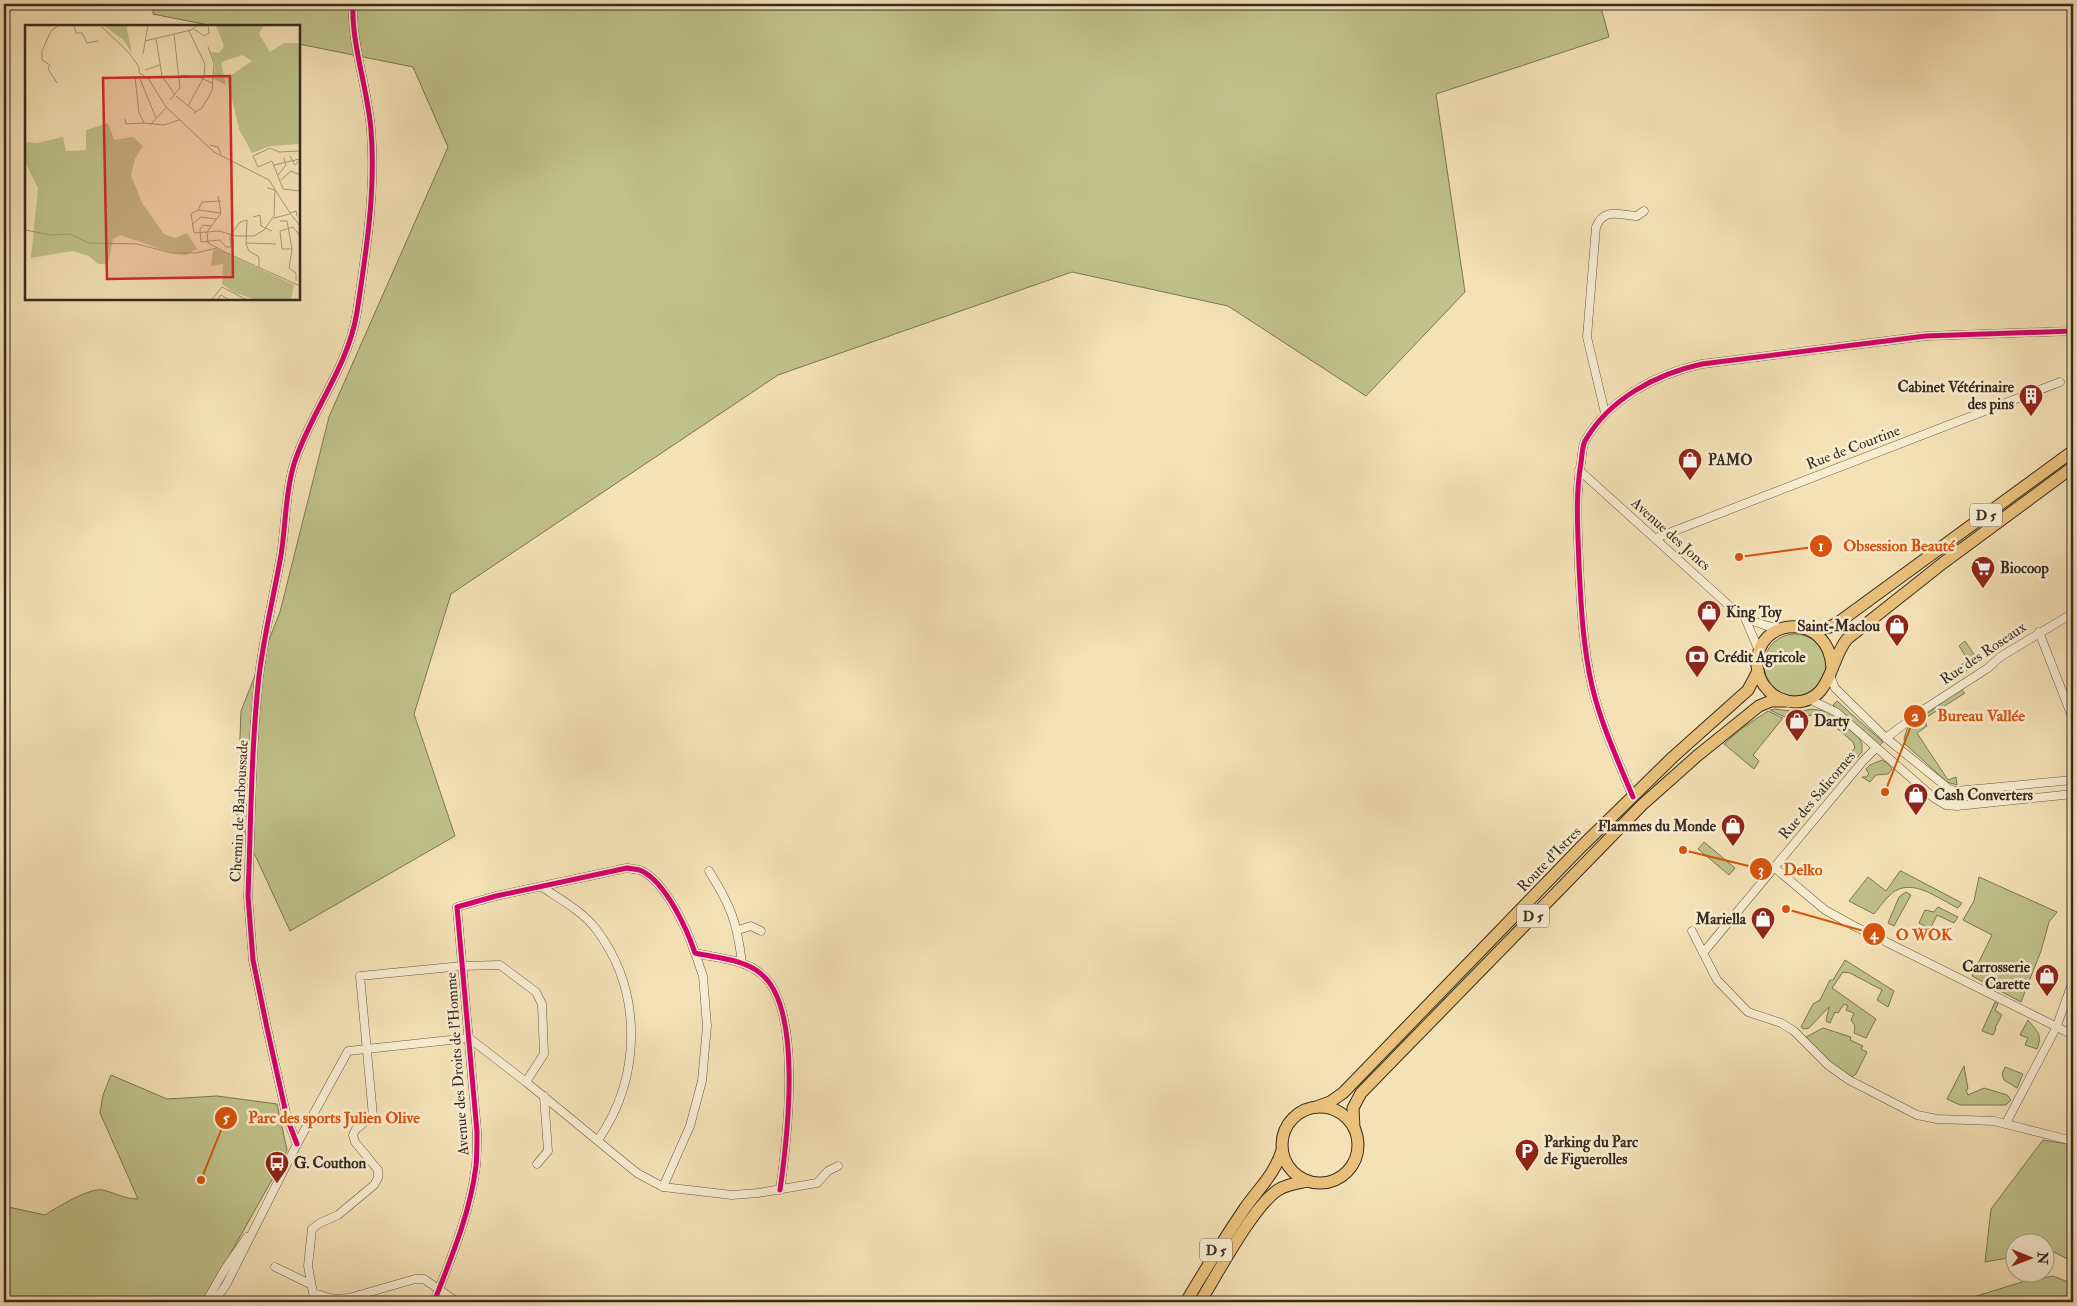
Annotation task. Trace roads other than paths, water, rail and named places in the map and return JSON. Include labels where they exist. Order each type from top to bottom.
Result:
[{"type":"main road","name":"D 5","points":[[1812,631],[1830,627],[1839,622],[2073,451]]},
{"type":"main road","name":"D 5","points":[[1831,671],[1840,647],[1856,631],[1996,523],[2073,467]]},
{"type":"main road","points":[[1791,626],[1812,631],[1820,636],[1827,645],[1831,655],[1831,671],[1822,690],[1810,699],[1794,702],[1777,698],[1764,686],[1758,671],[1759,651],[1768,638],[1781,629],[1791,626]]},
{"type":"main road","name":"Route d'Istres","points":[[1316,1107],[1330,1102],[1343,1093],[1580,848],[1673,757],[1748,690],[1758,671]]},
{"type":"main road","name":"Route d'Istres","points":[[1354,1128],[1353,1108],[1361,1093],[1642,805],[1697,756],[1759,706],[1772,702],[1786,701]]},
{"type":"main road","points":[[1316,1107],[1331,1108],[1345,1116],[1354,1128],[1358,1150],[1354,1161],[1346,1172],[1335,1180],[1322,1183],[1308,1181],[1298,1177],[1290,1170],[1282,1150],[1282,1138],[1286,1126],[1294,1116],[1304,1110],[1316,1107]]},
{"type":"main road","name":"D 5","points":[[1186,1302],[1215,1251],[1250,1200],[1278,1165],[1282,1150]]},
{"type":"main road","name":"D 5","points":[[1200,1302],[1228,1255],[1262,1205],[1278,1190],[1295,1183],[1308,1181]]},
{"type":"street","name":"Chemin de Barboussade","points":[[297,1144],[287,1118],[266,1028],[251,945],[248,896],[259,680],[266,632],[282,553],[294,464],[315,415],[348,348],[359,293],[370,210],[373,169],[371,129],[355,30],[353,4]]},
{"type":"street","points":[[1604,414],[1587,337],[1596,227],[1599,218],[1608,213],[1637,216],[1644,211]]},
{"type":"street","points":[[1632,797],[1592,687],[1582,622],[1577,518],[1579,470],[1584,443],[1604,414],[1650,381],[1682,368],[1702,364],[1926,336],[2073,331]]},
{"type":"street","name":"Rue de Courtine","points":[[1656,538],[2060,382]]},
{"type":"street","name":"Avenue des Joncs","points":[[1579,470],[1745,618],[1761,625],[1781,629]]},
{"type":"street","name":"Rue des Roseaux","points":[[1886,738],[1922,710],[2039,632],[2073,613]]},
{"type":"street","name":"Avenue des Joncs","points":[[1745,618],[1759,651]]},
{"type":"street","points":[[2039,632],[2073,719]]},
{"type":"street","points":[[1831,671],[1835,688],[1886,738],[1949,789],[1956,790],[2073,780]]},
{"type":"street","points":[[1810,699],[1836,712],[1934,798],[1946,805],[1956,806],[2073,794]]},
{"type":"street","name":"Rue des Salicornes","points":[[1703,953],[1863,761],[1876,748]]},
{"type":"street","points":[[542,886],[627,868],[641,870],[654,878],[667,896],[691,941],[703,976],[707,1026],[702,1081],[690,1126],[663,1187]]},
{"type":"street","points":[[1775,868],[1825,910],[2073,1035]]},
{"type":"street","points":[[709,871],[727,899],[738,930],[742,963]]},
{"type":"street","points":[[542,886],[575,909],[595,928],[614,958],[625,986],[632,1044],[628,1069],[611,1122],[598,1140]]},
{"type":"street","name":"Avenue des Droits de l'Homme","points":[[434,1302],[464,1222],[471,1198],[476,1165],[477,1132],[457,907],[542,886]]},
{"type":"street","points":[[738,930],[751,926],[761,931]]},
{"type":"street","points":[[1692,931],[1717,980],[1748,1012],[1781,1023],[1794,1031],[1828,1065],[1849,1080],[1917,1115],[1937,1119],[1994,1121],[2073,1141]]},
{"type":"street","points":[[695,953],[742,963],[760,972],[770,981],[777,994],[784,1018],[790,1074],[788,1116],[780,1190]]},
{"type":"street","points":[[457,1302],[424,1279],[415,1279],[364,1298],[342,1300],[313,1293],[310,1284],[308,1266],[312,1229],[338,1215],[374,1185],[378,1178],[378,1170],[355,1142],[353,1135],[356,1129],[373,1116],[365,1048],[360,976],[462,966],[500,965],[536,992],[542,1004],[544,1054],[526,1082]]},
{"type":"street","points":[[2006,1124],[2056,1028],[2073,981]]},
{"type":"street","points":[[212,1291],[211,1296],[216,1300],[226,1285],[297,1144],[348,1050],[469,1038],[544,1096],[637,1173],[663,1187],[732,1195],[780,1190],[817,1183],[828,1171],[838,1166]]},
{"type":"street","points":[[537,1164],[548,1151],[544,1096]]},
{"type":"street","points":[[206,1302],[239,1246],[254,1228]]},
{"type":"street","points":[[275,1267],[310,1284]]},
{"type":"place","name":"Cabinet Vétérinaire des pins","points":[[2031,417]]},
{"type":"place","name":"PAMO","points":[[1690,481]]},
{"type":"place","name":"Obsession Beauté","points":[[1739,557]]},
{"type":"place","name":"Biocoop","points":[[1983,589]]},
{"type":"place","name":"King Toy","points":[[1709,633]]},
{"type":"place","name":"Saint-Maclou","points":[[1897,647]]},
{"type":"place","name":"Crédit Agricole","points":[[1697,678]]},
{"type":"place","name":"Darty","points":[[1797,742]]},
{"type":"place","name":"Bureau Vallée","points":[[1885,792]]},
{"type":"place","name":"Cash Converters","points":[[1916,816]]},
{"type":"place","name":"Flammes du Monde","points":[[1733,847]]},
{"type":"place","name":"Delko","points":[[1683,850]]},
{"type":"place","name":"O WOK","points":[[1786,909]]},
{"type":"place","name":"Mariella","points":[[1763,940]]},
{"type":"place","name":"Carrosserie Carette","points":[[2047,997]]},
{"type":"place","name":"Parking du Parc de Figuerolles","points":[[1527,1172]]},
{"type":"place","name":"Parc des sports Julien Olive","points":[[201,1180]]},
{"type":"place","name":"G. Couthon","points":[[277,1184]]}]
